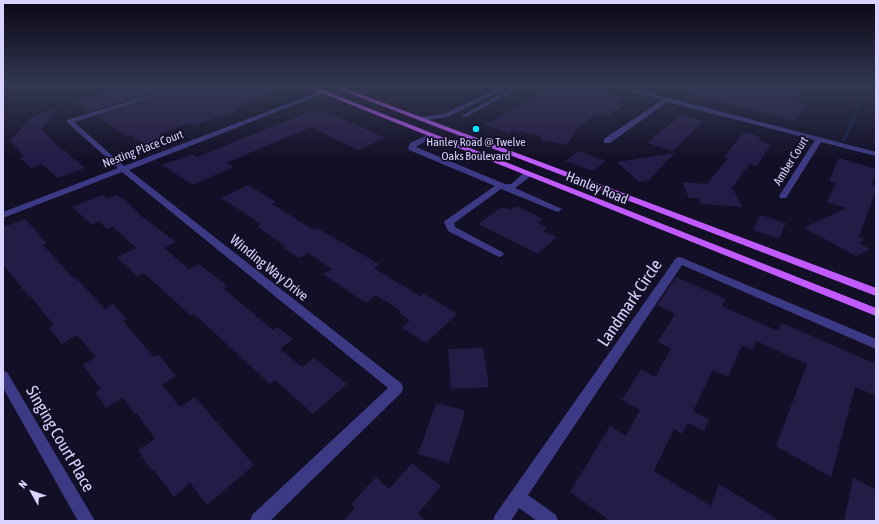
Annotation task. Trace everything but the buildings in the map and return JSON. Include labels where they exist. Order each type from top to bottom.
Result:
[{"type":"main road","name":"Hanley Road","points":[[370,111],[876,312]]},
{"type":"main road","name":"Hanley Road","points":[[400,111],[876,292]]},
{"type":"main road","points":[[413,129],[430,128],[483,149],[501,150]]},
{"type":"street","name":"Winding Way Drive","points":[[101,111],[69,121],[123,169],[397,388],[258,521]]},
{"type":"street","name":"Nesting Place Court","points":[[3,215],[272,111]]},
{"type":"street","points":[[420,119],[445,116],[455,111]]},
{"type":"street","points":[[464,116],[473,111]]},
{"type":"street","points":[[607,141],[649,111]]},
{"type":"street","points":[[714,111],[876,154]]},
{"type":"street","points":[[430,136],[413,145],[412,148],[558,209]]},
{"type":"street","name":"Amber Court","points":[[783,196],[819,139]]},
{"type":"street","points":[[499,254],[451,229],[449,222],[504,187],[528,174]]},
{"type":"street","name":"Landmark Circle","points":[[501,521],[680,260],[876,344]]},
{"type":"street","name":"Singing Court Place","points":[[3,376],[87,521]]},
{"type":"street","points":[[518,497],[550,521]]},
{"type":"waterway","points":[[844,140],[857,111]]},
{"type":"place","name":"Hanley Road @ Twelve Oaks Boulevard","points":[[476,129]]}]
